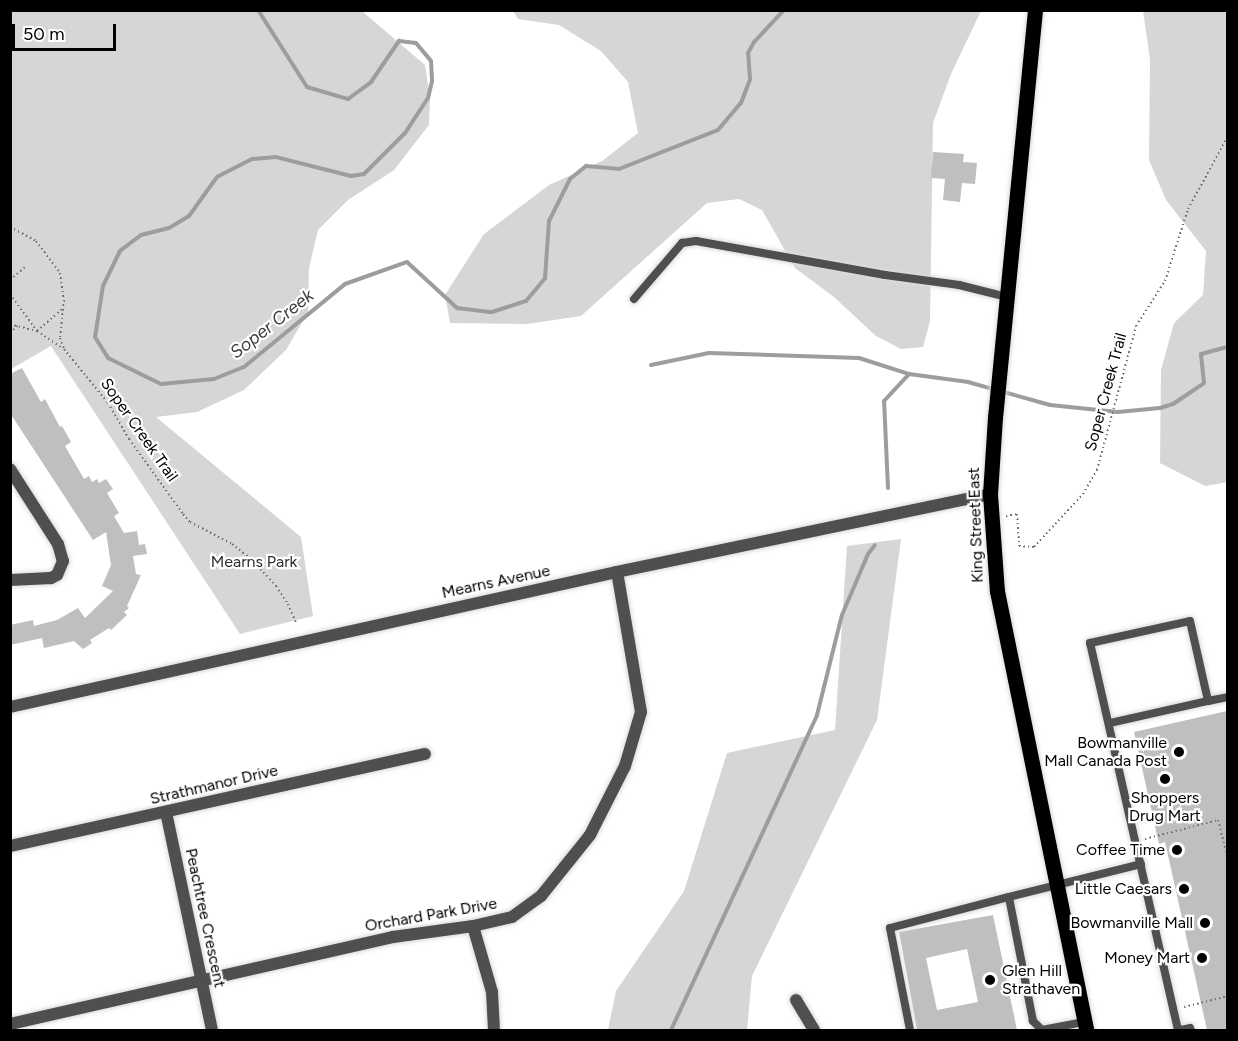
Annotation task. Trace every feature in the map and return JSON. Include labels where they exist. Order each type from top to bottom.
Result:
[{"type":"main road","name":"King Street East","points":[[1035,10],[1000,363],[990,494],[997,591],[1085,1026]]},
{"type":"street","points":[[10,469],[58,544],[63,561],[61,569],[51,579],[10,580]]},
{"type":"street","name":"Mearns Avenue","points":[[10,707],[617,572],[990,494]]},
{"type":"street","name":"Orchard Park Drive","points":[[10,1024],[31,1025],[202,981],[393,937],[473,926],[512,917],[541,896],[590,835],[625,766],[641,711],[617,572]]},
{"type":"street","name":"Strathmanor Drive","points":[[10,846],[425,754]]},
{"type":"street","name":"Peachtree Crescent","points":[[166,813],[212,1030]]},
{"type":"street","points":[[473,926],[492,992],[494,1030]]},
{"type":"street","points":[[796,1000],[814,1030]]},
{"type":"lane","points":[[634,299],[682,243],[696,241],[885,275],[959,285],[1007,297]]},
{"type":"lane","points":[[1191,1030],[1190,1028],[1179,1030],[1173,1010],[1110,723],[1090,643],[1190,621],[1208,701]]},
{"type":"lane","points":[[1110,723],[1227,697]]},
{"type":"lane","points":[[910,1030],[890,928],[1055,884],[1141,864]]},
{"type":"lane","points":[[1009,897],[1033,1022],[1042,1030],[1085,1026]]},
{"type":"path","name":"Soper Creek Trail","points":[[993,517],[1017,514],[1019,546],[1034,547],[1083,494],[1097,470],[1136,326],[1165,281],[1188,209],[1227,136]]},
{"type":"path","points":[[10,227],[36,242],[50,258],[63,282],[60,338],[64,349]]},
{"type":"path","points":[[10,280],[26,266]]},
{"type":"path","points":[[10,294],[37,331]]},
{"type":"path","points":[[37,331],[55,317],[63,306]]},
{"type":"path","points":[[10,324],[37,331]]},
{"type":"path","points":[[10,333],[18,325]]},
{"type":"path","name":"Soper Creek Trail","points":[[37,331],[64,349],[108,403],[129,439],[190,522],[232,544],[251,559],[276,586],[296,623]]},
{"type":"path","points":[[1136,842],[1218,820],[1227,860]]},
{"type":"path","points":[[1173,1010],[1227,996]]},
{"type":"green space","name":"Mearns Park","points":[[11,10],[362,11],[425,65],[430,97],[429,125],[394,170],[348,200],[318,230],[309,268],[308,312],[286,350],[244,390],[197,412],[156,417],[301,537],[313,616],[240,634],[51,346],[11,369]]},
{"type":"green space","points":[[513,11],[981,11],[951,74],[933,123],[930,321],[923,347],[901,349],[876,336],[834,297],[795,268],[762,210],[739,199],[707,203],[581,316],[527,324],[450,323],[445,295],[484,234],[549,185],[602,161],[638,133],[628,82],[601,51],[559,25],[518,19]]},
{"type":"green space","points":[[1143,11],[1227,11],[1228,482],[1205,486],[1160,463],[1161,370],[1174,323],[1203,295],[1206,251],[1166,200],[1149,160],[1150,60]]},
{"type":"green space","points":[[901,539],[877,720],[752,976],[747,1030],[608,1030],[616,991],[684,891],[727,753],[835,730],[847,546]]},
{"type":"building","points":[[933,152],[964,154],[963,162],[977,163],[975,184],[962,183],[960,202],[943,200],[945,179],[931,178]]},
{"type":"building","points":[[22,368],[41,402],[45,399],[71,442],[65,446],[84,479],[89,476],[92,482],[97,479],[99,483],[106,479],[113,489],[107,493],[119,513],[114,516],[124,533],[137,531],[139,545],[145,544],[147,554],[133,556],[136,574],[141,575],[127,606],[129,608],[124,612],[127,615],[111,630],[109,628],[90,640],[92,643],[83,649],[74,641],[44,648],[42,638],[10,645],[10,625],[33,620],[34,626],[57,620],[78,608],[85,618],[113,591],[102,586],[111,565],[106,532],[93,540],[10,413],[10,374]]},
{"type":"building","name":"Bowmanville Mall","points":[[1227,711],[1227,1030],[1207,1030],[1165,842],[1159,844],[1134,732]]},
{"type":"building","name":"Glen Hill Strathaven","points":[[993,915],[1017,1030],[917,1030],[899,932]],"holes":[[[967,949],[978,1002],[937,1010],[926,958]]]},
{"type":"waterway","name":"Soper Creek","points":[[258,10],[307,87],[348,99],[371,82],[399,41],[416,43],[431,61],[432,81],[428,98],[405,133],[364,174],[351,176],[276,157],[252,159],[217,177],[189,216],[169,228],[141,235],[120,251],[103,286],[95,337],[108,358],[161,384],[214,379],[244,367],[345,284],[407,262],[457,308],[492,312],[526,301],[545,278],[549,221],[570,179],[586,166],[619,169],[718,130],[741,103],[750,79],[748,53],[754,42],[784,10]]},
{"type":"waterway","points":[[1000,391],[1050,405],[1118,412],[1160,408],[1173,404],[1204,383],[1201,354],[1228,347]]},
{"type":"waterway","points":[[651,365],[709,353],[859,358],[909,374],[968,382],[993,389]]},
{"type":"waterway","points":[[888,488],[884,401],[909,374]]},
{"type":"waterway","points":[[671,1030],[817,715],[842,615],[868,554],[875,545]]},
{"type":"place","name":"Bowmanville Mall Canada Post","points":[[1179,752]]},
{"type":"place","name":"Shoppers Drug Mart","points":[[1165,779]]},
{"type":"place","name":"Coffee Time","points":[[1177,850]]},
{"type":"place","name":"Little Caesars","points":[[1184,889]]},
{"type":"place","name":"Bowmanville Mall","points":[[1205,923]]},
{"type":"place","name":"Money Mart","points":[[1202,958]]},
{"type":"place","name":"Glen Hill Strathaven","points":[[990,980]]}]
